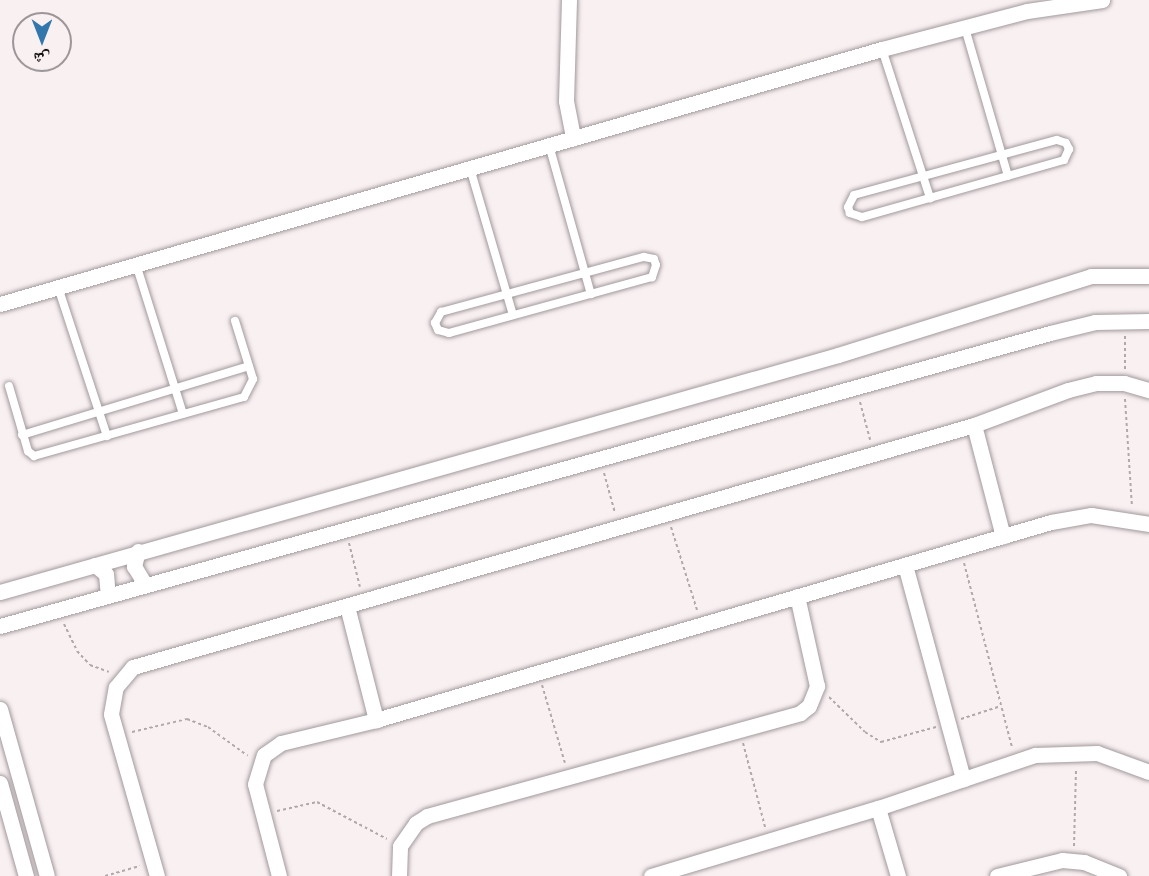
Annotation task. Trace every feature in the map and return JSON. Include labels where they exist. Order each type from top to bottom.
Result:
[{"type":"street","points":[[569,0],[567,101],[573,138]]},
{"type":"street","points":[[0,304],[882,50],[1054,3],[1102,0]]},
{"type":"street","points":[[0,592],[838,355],[1091,276],[1149,276]]},
{"type":"street","points":[[0,626],[1050,333],[1126,318],[1149,321]]},
{"type":"street","points":[[155,869],[117,736],[112,700],[123,676],[133,667],[974,425],[1068,390],[1096,383],[1124,383],[1149,390]]},
{"type":"street","points":[[974,425],[1003,536]]},
{"type":"street","points":[[279,876],[255,783],[259,764],[281,743],[376,720],[961,548],[1071,518],[1132,519],[1149,524]]},
{"type":"street","points":[[138,552],[134,566],[145,584]]},
{"type":"street","points":[[95,565],[106,574],[108,595]]},
{"type":"street","points":[[905,565],[963,779]]},
{"type":"street","points":[[399,876],[400,846],[407,834],[428,816],[800,713],[809,706],[817,686],[797,596]]},
{"type":"street","points":[[347,606],[376,720]]},
{"type":"street","points":[[0,709],[47,876]]},
{"type":"street","points":[[651,876],[878,808],[1015,761],[1076,751],[1117,758],[1149,772]]},
{"type":"street","points":[[0,783],[26,876]]},
{"type":"street","points":[[878,808],[898,876]]},
{"type":"street","points":[[997,876],[1040,863],[1073,861],[1119,876]]},
{"type":"lane","points":[[965,28],[1008,176]]},
{"type":"lane","points":[[882,50],[930,198]]},
{"type":"lane","points":[[1057,140],[1066,143],[1069,149],[1064,160],[862,217],[850,213],[848,207],[854,195],[1002,155],[1057,140]]},
{"type":"lane","points":[[549,145],[591,294]]},
{"type":"lane","points":[[470,168],[513,315]]},
{"type":"lane","points":[[644,257],[654,259],[656,265],[652,277],[449,333],[438,330],[435,323],[441,312],[585,273],[644,257]]},
{"type":"lane","points":[[136,264],[183,414]]},
{"type":"lane","points":[[58,287],[107,436]]},
{"type":"lane","points":[[9,386],[22,435],[28,451],[34,456],[244,397],[253,384],[235,321]]},
{"type":"lane","points":[[22,435],[249,366]]},
{"type":"path","points":[[1126,318],[1124,383],[1132,519]]},
{"type":"path","points":[[856,388],[874,454]]},
{"type":"path","points":[[600,459],[619,528]]},
{"type":"path","points":[[667,514],[701,625]]},
{"type":"path","points":[[345,528],[364,601]]},
{"type":"path","points":[[961,548],[1015,761]]},
{"type":"path","points":[[58,609],[77,651],[90,665],[123,676]]},
{"type":"path","points":[[538,672],[569,777]]},
{"type":"path","points":[[817,686],[865,732],[881,742],[1001,706]]},
{"type":"path","points":[[117,736],[188,719],[207,727],[259,764]]},
{"type":"path","points":[[740,731],[769,842]]},
{"type":"path","points":[[1073,861],[1076,751]]},
{"type":"path","points":[[263,815],[317,802],[400,846]]},
{"type":"path","points":[[105,876],[155,869]]}]
